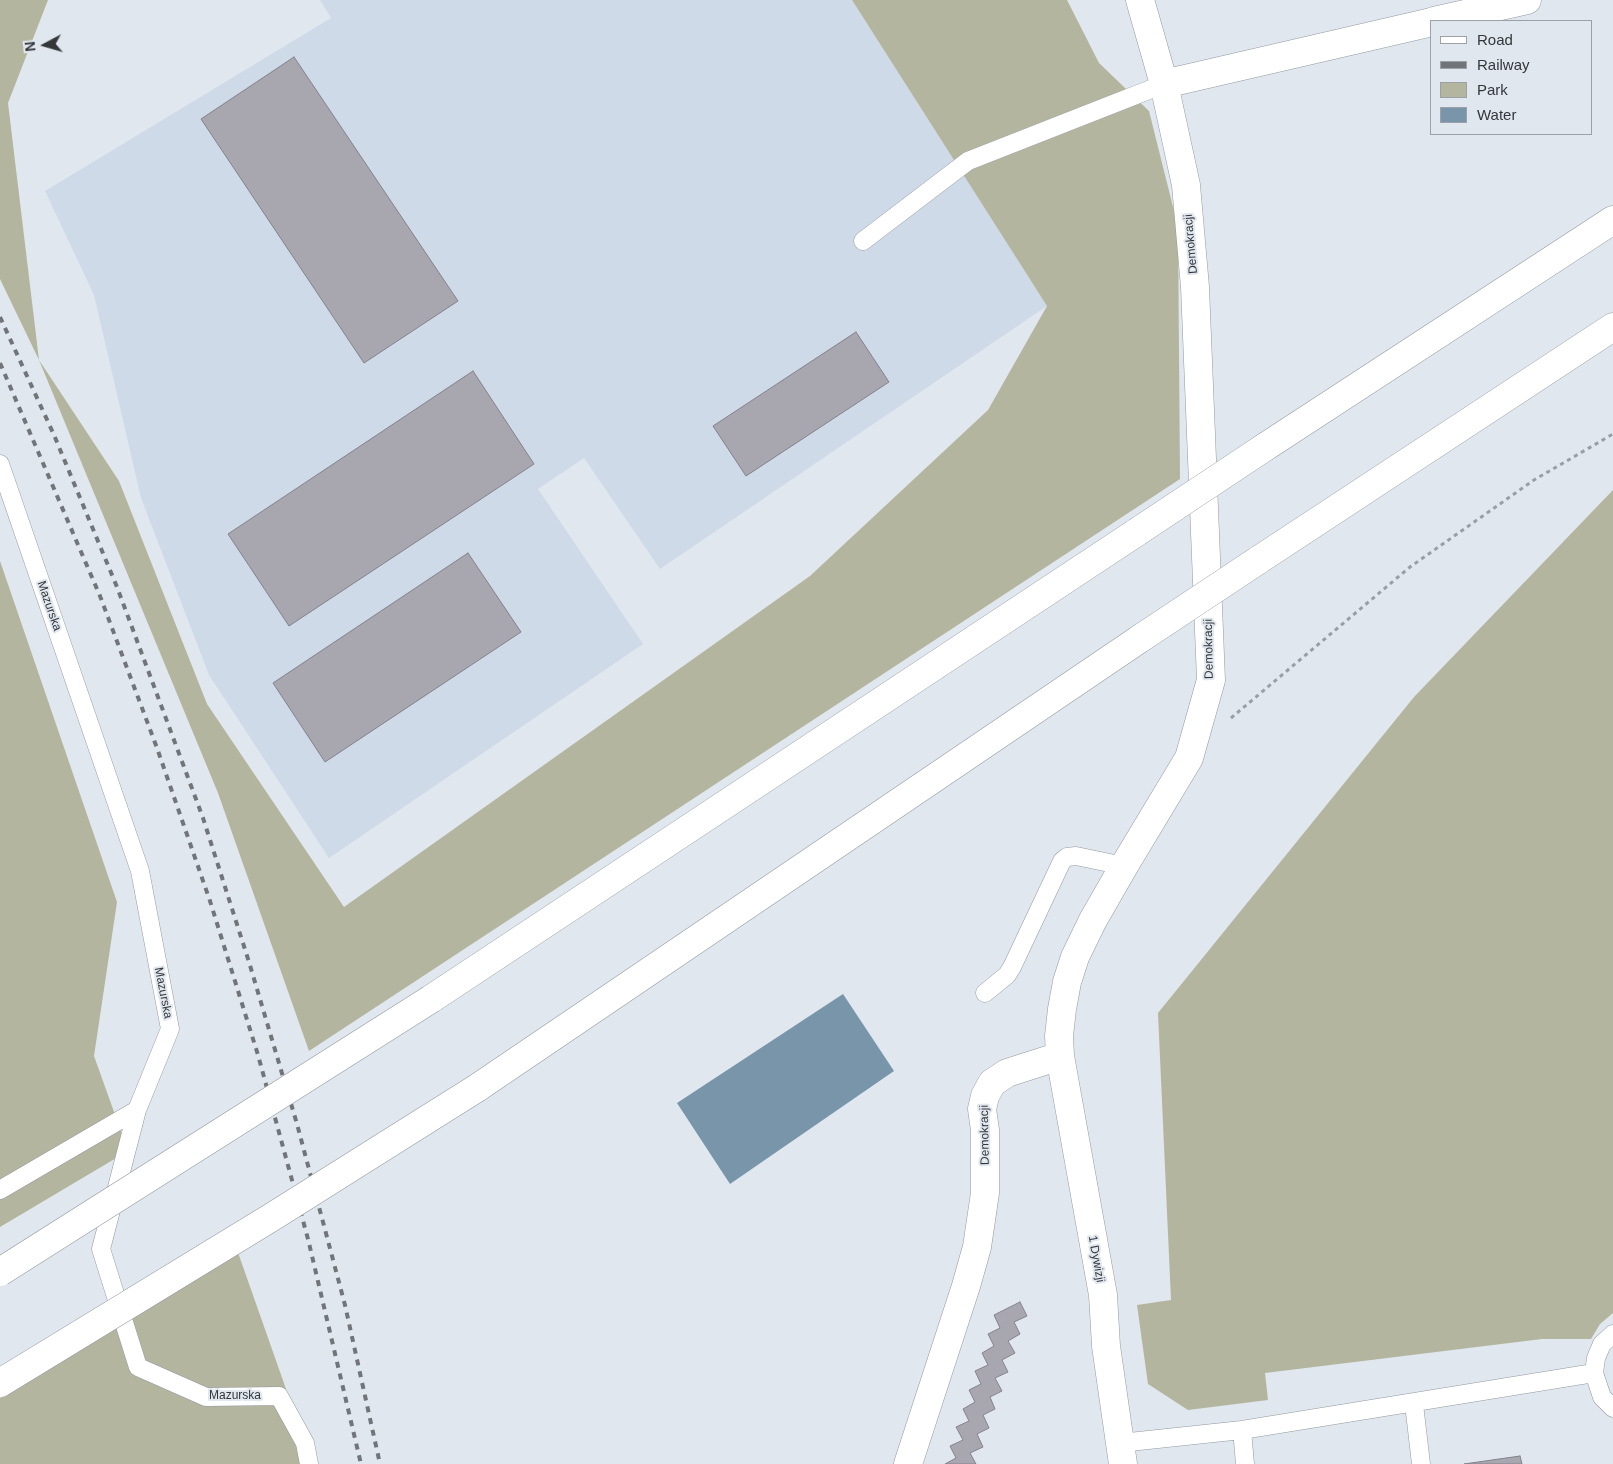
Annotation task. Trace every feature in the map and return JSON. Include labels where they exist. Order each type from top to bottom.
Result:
[{"type":"main road","name":"Demokracji","points":[[908,1464],[977,1247],[985,1193],[985,1130],[982,1109],[985,1096],[992,1083],[1008,1073],[1060,1056],[1059,1036],[1066,982],[1093,920],[1189,758],[1211,680],[1195,287],[1186,185],[1164,84],[1140,0]]},
{"type":"main road","points":[[1442,20],[1527,0]]},
{"type":"main road","points":[[1164,84],[1430,23]]},
{"type":"main road","points":[[0,1272],[431,1000],[1265,447],[1613,220]]},
{"type":"main road","points":[[0,1383],[272,1217],[477,1088],[1141,638],[1613,326]]},
{"type":"main road","name":"1 Dywizji","points":[[1060,1056],[1102,1295],[1106,1346],[1122,1454]]},
{"type":"lane","points":[[863,241],[968,161],[1164,84]]},
{"type":"lane","name":"Mazurska","points":[[0,464],[140,871],[170,1029],[137,1110],[101,1249],[138,1367],[206,1397],[280,1396],[305,1443],[309,1464]]},
{"type":"lane","points":[[985,993],[1007,975],[1012,967],[1062,861],[1067,857],[1076,856],[1124,866]]},
{"type":"lane","points":[[0,1190],[137,1110]]},
{"type":"lane","points":[[1613,1334],[1599,1351],[1594,1373],[1602,1397],[1613,1408]]},
{"type":"lane","points":[[1122,1454],[1242,1430],[1414,1404],[1594,1373]]},
{"type":"lane","points":[[1414,1404],[1421,1464]]},
{"type":"lane","points":[[1242,1430],[1245,1464]]},
{"type":"path","points":[[1229,720],[1283,677],[1410,567],[1534,480],[1613,434]]},
{"type":"shaded area","points":[[320,0],[852,0],[1047,306],[660,569],[584,458],[538,489],[643,644],[329,858],[209,675],[141,498],[94,295],[45,191],[331,18]]},
{"type":"green space","points":[[0,0],[48,0],[8,103],[39,360],[0,279]]},
{"type":"green space","points":[[852,0],[1067,0],[1099,63],[1149,111],[1178,227],[1180,479],[309,1051],[218,793],[39,360],[119,481],[207,704],[344,907],[810,576],[988,410],[1047,306]]},
{"type":"green space","points":[[1613,490],[1613,1313],[1600,1324],[1591,1339],[1542,1339],[1265,1373],[1268,1400],[1188,1410],[1148,1384],[1137,1305],[1171,1300],[1158,1013],[1414,697]]},
{"type":"green space","points":[[0,561],[117,902],[94,1056],[128,1151],[0,1227]]},
{"type":"green space","points":[[235,1244],[305,1443],[309,1464],[0,1464],[0,1398]]},
{"type":"water","points":[[843,994],[894,1071],[730,1184],[677,1103]]},
{"type":"building","points":[[294,57],[458,301],[364,363],[201,119]]},
{"type":"building","points":[[856,332],[889,382],[746,476],[713,426]]},
{"type":"building","points":[[473,371],[534,464],[289,626],[228,534]]},
{"type":"building","points":[[468,553],[521,632],[325,762],[273,683]]},
{"type":"building","points":[[1020,1302],[1027,1316],[1014,1322],[1020,1334],[1008,1341],[1015,1353],[1002,1360],[1008,1372],[995,1378],[1002,1391],[990,1397],[995,1409],[983,1415],[989,1428],[977,1434],[983,1447],[970,1453],[976,1464],[945,1464],[956,1458],[950,1446],[963,1440],[956,1427],[969,1421],[963,1409],[975,1402],[969,1390],[981,1384],[975,1371],[988,1365],[982,1353],[994,1346],[988,1334],[1000,1328],[994,1315]]},
{"type":"building","points":[[1520,1456],[1522,1464],[1464,1464]]},
{"type":"railway","points":[[0,317],[54,435],[117,587],[203,818],[249,962],[297,1124],[345,1305],[380,1464]]},
{"type":"railway","points":[[0,363],[100,596],[157,748],[210,901],[258,1055],[308,1239],[361,1464]]}]
